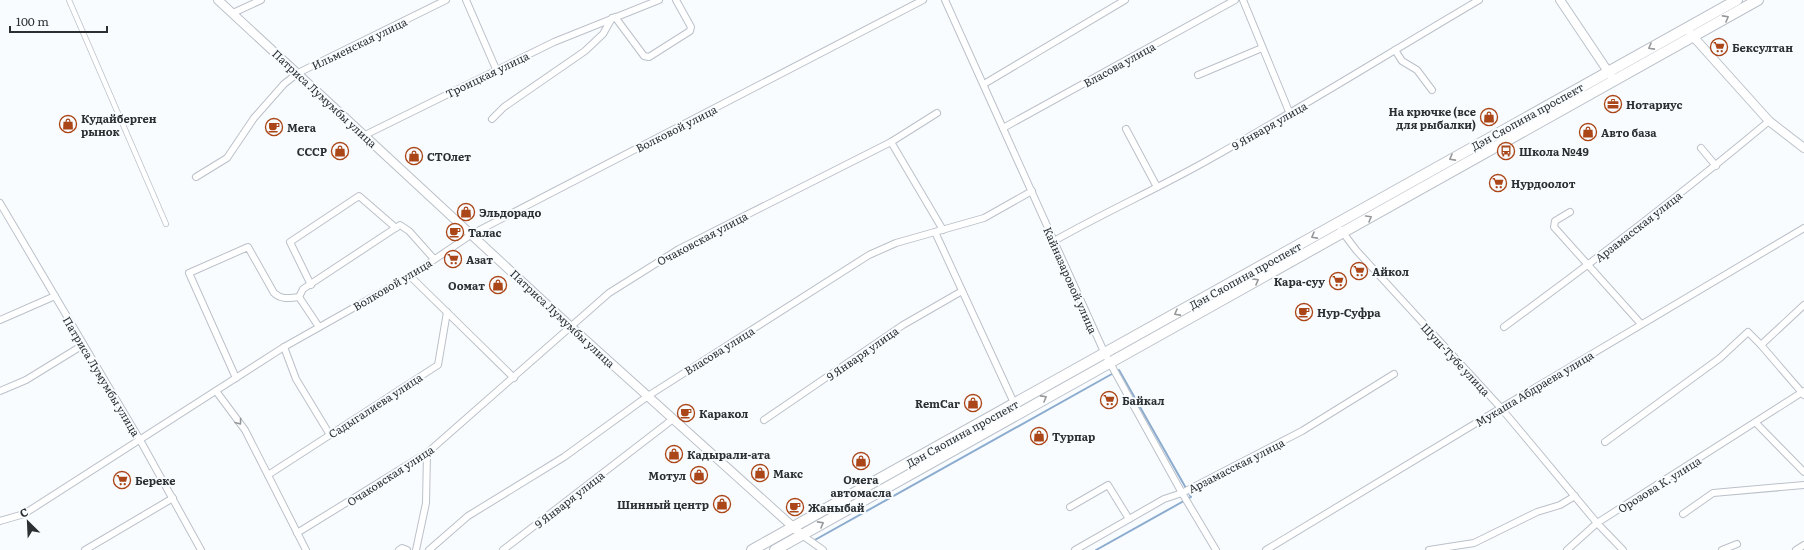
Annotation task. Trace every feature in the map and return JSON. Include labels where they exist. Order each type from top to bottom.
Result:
[{"type":"main road","name":"Дэн Сяопина проспект","points":[[775,550],[947,453],[1337,223],[1737,0]]},
{"type":"main road","name":"Дэн Сяопина проспект","points":[[752,550],[1014,404],[1107,358],[1343,233],[1758,0]]},
{"type":"main road","points":[[942,443],[947,453]]},
{"type":"street","points":[[69,0],[166,224]]},
{"type":"street","name":"Патриса Лумумбы улица","points":[[218,0],[571,327],[802,535],[823,550]]},
{"type":"street","points":[[233,13],[260,0]]},
{"type":"street","name":"Ильменская улица","points":[[196,177],[227,158],[254,118],[284,84],[298,73],[446,0]]},
{"type":"street","points":[[466,0],[496,69]]},
{"type":"street","name":"Троицкая улица","points":[[365,135],[496,69],[554,42],[659,0]]},
{"type":"street","points":[[492,119],[504,107],[585,51],[603,34],[614,18],[644,56],[649,58],[690,31],[691,27],[676,0]]},
{"type":"street","name":"Волковой улица","points":[[0,521],[24,514],[284,347],[410,276],[472,234],[923,0]]},
{"type":"street","name":"Кайназаровой улица","points":[[945,0],[1107,358],[1182,493],[1216,550]]},
{"type":"street","points":[[984,84],[1125,0]]},
{"type":"street","name":"Власова улица","points":[[1003,128],[1235,0]]},
{"type":"street","points":[[1243,0],[1290,114]]},
{"type":"street","name":"9 Января улица","points":[[1054,241],[1096,217],[1157,188],[1290,114],[1479,0]]},
{"type":"street","points":[[1560,0],[1614,80]]},
{"type":"street","points":[[1685,28],[1769,121],[1804,148]]},
{"type":"street","points":[[1198,75],[1262,48]]},
{"type":"street","points":[[1395,50],[1402,61],[1417,70],[1432,90]]},
{"type":"street","name":"Очаковская улица","points":[[297,533],[427,453],[610,293],[678,249],[891,142],[937,113]]},
{"type":"street","name":"Арзамасская улица","points":[[1504,327],[1716,166],[1769,121]]},
{"type":"street","points":[[1126,129],[1157,188]]},
{"type":"street","points":[[891,142],[944,230]]},
{"type":"street","points":[[1701,148],[1716,166]]},
{"type":"street","name":"Власова улица","points":[[429,550],[468,516],[564,457],[648,396],[869,255],[896,244],[984,218],[1032,191]]},
{"type":"street","points":[[311,285],[290,242],[359,196],[396,228]]},
{"type":"street","name":"Патриса Лумумбы улица","points":[[1,206],[140,440],[201,550]]},
{"type":"street","points":[[1570,212],[1555,221],[1554,227],[1641,324]]},
{"type":"street","name":"Шуш-Тубе улица","points":[[1337,223],[1356,250],[1501,408],[1598,523],[1623,550]]},
{"type":"street","points":[[299,297],[303,289],[400,225],[409,231],[434,259]]},
{"type":"street","name":"Мукаша Абдраева улица","points":[[1266,550],[1641,324],[1804,228]]},
{"type":"street","points":[[935,232],[1014,404]]},
{"type":"street","points":[[236,378],[189,273],[248,247],[274,293],[284,298],[299,297]]},
{"type":"street","points":[[410,276],[514,378]]},
{"type":"street","name":"9 Января улица","points":[[764,420],[902,325],[962,291]]},
{"type":"street","points":[[0,320],[55,296]]},
{"type":"street","points":[[299,297],[319,327]]},
{"type":"street","points":[[1762,345],[1804,306]]},
{"type":"street","name":"Садыгалиева улица","points":[[268,475],[438,365],[447,312]]},
{"type":"street","points":[[1605,442],[1720,358],[1748,332],[1762,345],[1803,393]]},
{"type":"street","points":[[0,391],[26,380],[84,345]]},
{"type":"street","points":[[284,347],[296,379],[330,435]]},
{"type":"street","name":"Арзамасская улица","points":[[1075,550],[1164,499],[1182,493],[1302,431],[1394,374]]},
{"type":"street","points":[[216,391],[246,430],[306,550]]},
{"type":"street","name":"Орозова К. улица","points":[[1567,550],[1598,523],[1803,393]]},
{"type":"street","name":"9 Января улица","points":[[503,550],[673,419]]},
{"type":"street","points":[[1756,423],[1804,472]]},
{"type":"street","points":[[416,550],[426,503],[427,453]]},
{"type":"street","points":[[1070,507],[1108,485],[1129,519]]},
{"type":"street","points":[[1683,514],[1713,493],[1804,485]]},
{"type":"street","points":[[1429,550],[1474,543],[1537,512],[1560,505],[1575,496]]},
{"type":"street","points":[[85,550],[173,498]]},
{"type":"street","points":[[1722,550],[1737,544]]},
{"type":"street","points":[[1796,550],[1804,545]]},
{"type":"street","points":[[399,550],[402,548],[407,550]]},
{"type":"waterway","points":[[813,541],[1119,370],[1191,497],[1096,550]]},
{"type":"place","name":"Бексултан","points":[[1719,47]]},
{"type":"place","name":"Нотариус","points":[[1613,104]]},
{"type":"place","name":"На крючке (все для рыбалки)","points":[[1489,117]]},
{"type":"place","name":"Кудайберген рынок","points":[[68,124]]},
{"type":"place","name":"Мега","points":[[274,127]]},
{"type":"place","name":"Авто база","points":[[1588,132]]},
{"type":"place","name":"СССР","points":[[340,151]]},
{"type":"place","name":"Школа №49","points":[[1506,151]]},
{"type":"place","name":"СТОлет","points":[[414,156]]},
{"type":"place","name":"Нурдоолот","points":[[1498,183]]},
{"type":"place","name":"Эльдорадо","points":[[466,212]]},
{"type":"place","name":"Талас","points":[[455,232]]},
{"type":"place","name":"Азат","points":[[453,259]]},
{"type":"place","name":"Айкол","points":[[1359,271]]},
{"type":"place","name":"Кара-суу","points":[[1338,281]]},
{"type":"place","name":"Оомат","points":[[498,285]]},
{"type":"place","name":"Нур-Суфра","points":[[1304,312]]},
{"type":"place","name":"Байкал","points":[[1109,400]]},
{"type":"place","name":"RemCar","points":[[973,403]]},
{"type":"place","name":"Каракол","points":[[686,413]]},
{"type":"place","name":"Турпар","points":[[1039,436]]},
{"type":"place","name":"Кадырали-ата","points":[[674,454]]},
{"type":"place","name":"Омега автомасла","points":[[861,461]]},
{"type":"place","name":"Макс","points":[[760,473]]},
{"type":"place","name":"Мотул","points":[[699,475]]},
{"type":"place","name":"Береке","points":[[122,480]]},
{"type":"place","name":"Шинный центр","points":[[722,504]]},
{"type":"place","name":"Жаныбай","points":[[795,507]]}]
